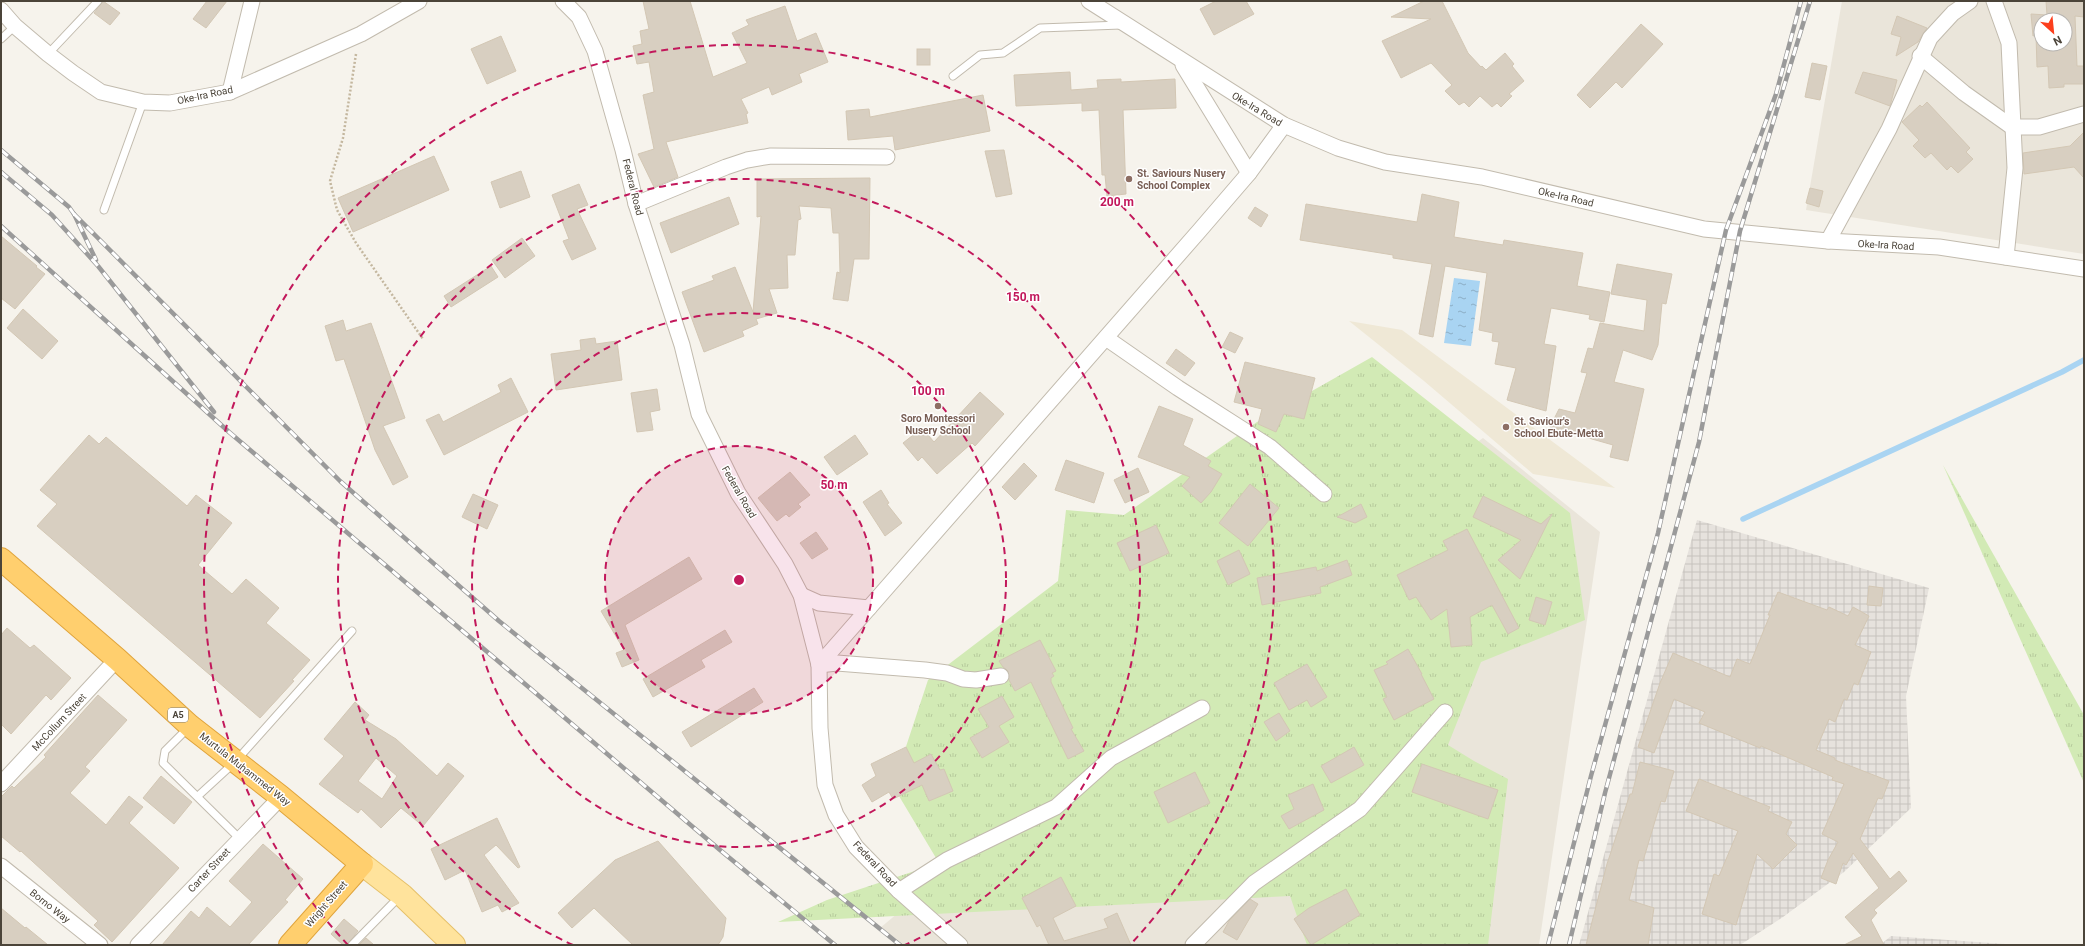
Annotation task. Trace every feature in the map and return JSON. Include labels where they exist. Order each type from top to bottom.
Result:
[{"type":"highway","name":"Murtula Muhammed Way","points":[[1,560],[117,659],[190,726],[281,796],[362,864]]},
{"type":"highway","name":"Wright Street","points":[[290,945],[362,864]]},
{"type":"main road","name":"Murtula Muhammed Way","points":[[362,864],[402,895],[454,945]]},
{"type":"street","points":[[230,92],[252,1]]},
{"type":"street","name":"Oke-Ira Road","points":[[1,10],[15,26],[48,54],[101,92],[143,102],[170,102],[230,92],[360,34],[420,1]]},
{"type":"street","name":"Federal Road","points":[[563,1],[579,17],[595,51],[623,150],[636,204],[682,345],[699,414],[738,493],[784,564],[801,595],[819,665],[820,728],[825,785],[836,815],[856,847],[899,891],[960,945]]},
{"type":"street","name":"Oke-Ira Road","points":[[1089,1],[1181,61],[1284,125],[1338,148],[1385,162],[1482,177],[1704,229],[1828,241],[1939,247],[2084,269]]},
{"type":"street","points":[[1828,241],[1889,129],[1920,56],[1930,38],[1953,13],[1970,1]]},
{"type":"street","points":[[1994,1],[2009,43],[2015,168],[2006,257]]},
{"type":"street","points":[[1920,56],[1964,93],[2012,127],[2039,127],[2084,114]]},
{"type":"street","points":[[1181,61],[1249,173]]},
{"type":"street","points":[[819,665],[1178,256],[1249,173],[1284,125]]},
{"type":"street","points":[[636,204],[726,166],[747,160],[771,156],[887,157]]},
{"type":"street","points":[[1106,338],[1178,388],[1270,447],[1324,494]]},
{"type":"street","points":[[801,595],[819,603],[870,608]]},
{"type":"street","name":"McCollum Street","points":[[1,784],[117,659]]},
{"type":"street","points":[[819,665],[837,663],[926,670],[947,673],[963,679],[976,680],[1001,676]]},
{"type":"street","points":[[899,891],[947,860],[1056,807],[1111,758],[1202,708]]},
{"type":"street","points":[[1193,945],[1254,883],[1360,809],[1446,712]]},
{"type":"street","name":"Carter Street","points":[[138,945],[281,796]]},
{"type":"street","name":"Borno Way","points":[[1,866],[100,945]]},
{"type":"lane","points":[[48,54],[98,1]]},
{"type":"lane","points":[[953,76],[980,54],[1003,53],[1040,28],[1126,25]]},
{"type":"lane","points":[[1,39],[15,26]]},
{"type":"lane","points":[[104,210],[143,102]]},
{"type":"lane","points":[[198,796],[235,762],[352,631]]},
{"type":"lane","points":[[190,726],[165,751],[163,763],[240,838]]},
{"type":"lane","points":[[352,945],[402,895]]},
{"type":"path","points":[[360,34],[353,66],[343,138],[330,182],[337,210],[356,243],[423,339]]},
{"type":"shaded area","points":[[1842,1],[2084,1],[2084,254],[1806,210]]},
{"type":"shaded area","name":"St. Saviour's School Ebute-Metta","points":[[1349,321],[1402,330],[1615,488],[1533,474],[1424,381]]},
{"type":"shaded area","points":[[1483,438],[1600,532],[1539,945],[900,945],[880,928],[1210,653],[1322,555]]},
{"type":"shaded area","points":[[1697,520],[1929,588],[1906,696],[1911,808],[1844,872],[1783,917],[1740,945],[1579,945]]},
{"type":"shaded area","points":[[1891,936],[2019,945],[1880,945]]},
{"type":"green space","points":[[1372,357],[1570,513],[1585,620],[1481,662],[1448,745],[1508,779],[1488,945],[1307,945],[1290,896],[778,922],[827,900],[939,863],[893,786],[928,680],[1058,581],[1066,510],[1124,515],[1257,422]]},
{"type":"green space","points":[[1943,465],[2084,715],[2084,783]]},
{"type":"water","points":[[1454,278],[1480,281],[1471,346],[1444,343]]},
{"type":"building","points":[[103,1],[120,13],[110,25],[94,13]]},
{"type":"building","points":[[207,1],[227,1],[206,28],[193,19]]},
{"type":"building","points":[[643,1],[690,1],[713,77],[747,63],[732,33],[749,25],[746,20],[785,6],[797,41],[816,33],[828,62],[799,74],[802,82],[772,95],[769,87],[741,99],[748,113],[746,114],[748,123],[666,142],[678,177],[654,187],[638,154],[654,149],[643,95],[654,92],[649,62],[637,64],[633,46],[642,44],[640,31],[649,29]]},
{"type":"building","points":[[1216,1],[1246,1],[1254,14],[1214,35],[1200,9]]},
{"type":"building","points":[[1424,1],[1442,1],[1468,53],[1481,67],[1482,66],[1486,70],[1505,53],[1514,64],[1512,66],[1524,81],[1509,94],[1512,96],[1501,107],[1497,103],[1492,107],[1480,96],[1469,107],[1464,102],[1459,105],[1445,91],[1452,85],[1431,63],[1401,78],[1382,41],[1431,19],[1391,17]]},
{"type":"building","points":[[2046,1],[2084,1],[2084,17],[2075,16],[2077,66],[2084,66],[2084,84],[2064,84],[2064,87],[2049,88],[2048,66],[2037,67],[2037,52],[2073,52],[2073,12],[2047,12]]},
{"type":"building","points":[[2031,14],[2033,14],[2033,36]]},
{"type":"building","points":[[1897,16],[1927,28],[1918,42],[1896,56],[1901,37],[1891,34]]},
{"type":"building","points":[[1641,24],[1663,44],[1622,88],[1616,82],[1590,108],[1577,95]]},
{"type":"building","points":[[501,36],[516,71],[487,84],[471,49]]},
{"type":"building","points":[[917,49],[930,49],[930,65],[917,65]]},
{"type":"building","points":[[1812,63],[1827,66],[1820,100],[1805,97]]},
{"type":"building","points":[[1070,72],[1071,90],[1098,88],[1097,80],[1121,79],[1121,82],[1175,79],[1176,108],[1123,110],[1126,194],[1107,196],[1105,175],[1102,175],[1099,110],[1082,111],[1082,103],[1016,106],[1014,75]]},
{"type":"building","points":[[1863,72],[1897,80],[1890,106],[1855,93]]},
{"type":"building","points":[[983,95],[990,131],[895,150],[893,136],[848,140],[846,111],[869,109],[870,117]]},
{"type":"building","points":[[1927,102],[1970,148],[1966,152],[1973,159],[1958,173],[1951,166],[1947,170],[1931,153],[1925,158],[1913,146],[1919,140],[1902,122],[1920,105],[1922,107]]},
{"type":"building","points":[[2084,132],[2084,178],[2074,167],[2024,174],[2023,153],[2070,146]]},
{"type":"building","points":[[1004,150],[1012,194],[996,197],[985,151]]},
{"type":"building","points":[[434,156],[449,190],[353,232],[338,198]]},
{"type":"building","points":[[521,171],[530,197],[500,208],[491,182]]},
{"type":"building","points":[[870,178],[869,259],[854,259],[848,301],[833,299],[837,272],[840,273],[839,233],[833,233],[831,208],[799,206],[801,219],[798,220],[795,255],[787,255],[788,288],[769,289],[777,313],[756,319],[758,324],[742,331],[744,336],[704,352],[682,292],[714,280],[712,276],[735,267],[753,312],[761,216],[757,217],[757,179]]},
{"type":"building","points":[[579,184],[588,205],[577,209],[596,249],[572,260],[563,241],[569,239],[552,195]]},
{"type":"building","points":[[1810,188],[1823,191],[1819,207],[1806,203]]},
{"type":"building","points":[[1422,194],[1459,202],[1454,237],[1503,245],[1504,240],[1583,253],[1577,286],[1610,292],[1604,322],[1589,319],[1590,315],[1551,308],[1544,344],[1556,346],[1546,411],[1507,400],[1516,368],[1495,364],[1499,342],[1492,341],[1493,333],[1479,330],[1487,273],[1445,266],[1433,337],[1419,334],[1432,264],[1393,258],[1393,255],[1300,240],[1306,204],[1417,222]]},
{"type":"building","points":[[729,197],[739,224],[671,253],[660,223]]},
{"type":"building","points":[[1255,207],[1268,215],[1261,227],[1248,218]]},
{"type":"building","points":[[1,236],[45,274],[15,309],[1,298]]},
{"type":"building","points":[[522,238],[535,256],[505,278],[492,260]]},
{"type":"building","points":[[1617,264],[1672,274],[1666,304],[1662,303],[1658,345],[1652,360],[1623,350],[1614,382],[1644,389],[1628,461],[1610,457],[1613,445],[1550,427],[1559,409],[1575,413],[1587,373],[1581,372],[1588,348],[1593,349],[1600,323],[1644,331],[1647,300],[1611,294]]},
{"type":"building","points":[[491,266],[498,277],[451,307],[444,296]]},
{"type":"building","points":[[23,309],[58,341],[42,359],[7,328]]},
{"type":"building","points":[[343,320],[346,331],[371,323],[405,418],[383,426],[408,477],[393,485],[375,450],[344,359],[336,361],[325,326]]},
{"type":"building","points":[[1230,332],[1243,338],[1235,353],[1222,347]]},
{"type":"building","points":[[595,338],[596,344],[617,341],[622,380],[556,390],[551,354],[581,350],[580,340]]},
{"type":"building","points":[[1176,349],[1195,363],[1185,376],[1166,363]]},
{"type":"building","points":[[1245,362],[1315,378],[1304,419],[1284,414],[1276,432],[1258,424],[1262,409],[1234,402]]},
{"type":"building","points":[[511,378],[528,412],[444,455],[426,420],[439,414],[443,422],[501,392],[498,385]]},
{"type":"building","points":[[657,389],[660,410],[650,412],[653,430],[637,432],[631,393]]},
{"type":"building","points":[[980,392],[1004,414],[975,446],[972,443],[937,474],[922,457],[918,461],[903,443],[922,428],[934,442]]},
{"type":"building","points":[[1159,406],[1193,419],[1183,445],[1211,461],[1208,466],[1222,474],[1211,492],[1201,503],[1182,486],[1190,477],[1138,457]]},
{"type":"building","points":[[89,435],[99,444],[106,437],[187,506],[196,495],[232,523],[198,565],[232,594],[246,579],[279,608],[266,623],[310,660],[292,680],[294,681],[260,718],[37,526],[57,504],[40,490]]},
{"type":"building","points":[[855,435],[868,454],[837,475],[824,457]]},
{"type":"building","points":[[1066,460],[1104,473],[1094,503],[1055,490]]},
{"type":"building","points":[[1024,463],[1037,476],[1015,500],[1002,487]]},
{"type":"building","points":[[1138,468],[1149,492],[1125,503],[1114,480]]},
{"type":"building","points":[[790,472],[810,495],[798,504],[801,507],[789,517],[786,514],[777,521],[758,498]]},
{"type":"building","points":[[1250,484],[1279,508],[1248,546],[1219,523]]},
{"type":"building","points":[[881,490],[889,503],[887,504],[902,523],[885,536],[863,502]]},
{"type":"building","points":[[473,494],[498,505],[487,529],[462,517]]},
{"type":"building","points":[[1483,496],[1541,524],[1552,514],[1520,579],[1498,560],[1521,540],[1473,517]]},
{"type":"building","points":[[1361,504],[1367,517],[1355,523],[1337,517]]},
{"type":"building","points":[[1156,525],[1169,553],[1130,571],[1117,543]]},
{"type":"building","points":[[1467,529],[1519,628],[1508,634],[1492,605],[1470,617],[1472,645],[1451,647],[1447,609],[1431,620],[1416,597],[1409,600],[1397,575],[1448,550],[1443,541]]},
{"type":"building","points":[[816,532],[828,549],[812,559],[800,543]]},
{"type":"building","points":[[1239,550],[1250,574],[1228,585],[1217,561]]},
{"type":"building","points":[[689,557],[702,579],[625,625],[639,660],[622,667],[616,653],[624,650],[601,611]]},
{"type":"building","points":[[1347,560],[1352,575],[1320,587],[1321,593],[1262,605],[1257,578],[1316,567],[1317,571]]},
{"type":"building","points":[[1869,586],[1883,588],[1881,606],[1867,605]]},
{"type":"building","points":[[1778,592],[1827,610],[1829,607],[1848,616],[1853,607],[1869,616],[1855,645],[1871,652],[1858,685],[1854,683],[1847,700],[1844,699],[1835,722],[1829,719],[1816,750],[1835,758],[1835,760],[1889,781],[1882,799],[1878,798],[1860,839],[1890,879],[1899,871],[1907,881],[1874,910],[1877,913],[1871,920],[1884,945],[1844,945],[1862,936],[1845,917],[1879,888],[1853,853],[1846,865],[1843,863],[1836,884],[1821,878],[1828,860],[1838,842],[1822,834],[1844,784],[1832,780],[1833,777],[1761,746],[1760,748],[1699,723],[1705,712],[1674,699],[1654,753],[1638,747],[1660,683],[1673,653],[1730,677],[1737,659],[1750,664]]},
{"type":"building","points":[[1536,597],[1552,602],[1545,625],[1529,620]]},
{"type":"building","points":[[7,628],[30,648],[34,645],[71,678],[51,700],[46,695],[11,734],[1,724],[1,635]]},
{"type":"building","points":[[725,630],[732,642],[701,660],[705,667],[653,697],[643,679]]},
{"type":"building","points":[[1040,640],[1056,671],[1052,673],[1054,676],[1051,678],[1051,682],[1073,728],[1071,729],[1084,751],[1068,759],[1031,682],[1015,691],[1009,680],[1008,671],[999,661]]},
{"type":"building","points":[[1408,649],[1434,699],[1394,720],[1383,699],[1387,697],[1374,670],[1388,664],[1386,662]]},
{"type":"building","points":[[1307,664],[1327,697],[1311,707],[1307,700],[1289,710],[1274,683]]},
{"type":"building","points":[[754,688],[763,702],[691,747],[682,732]]},
{"type":"building","points":[[98,695],[127,720],[85,767],[90,771],[70,793],[106,825],[129,796],[143,807],[129,823],[179,868],[112,942],[94,925],[98,921],[21,851],[20,852],[1,836],[1,797],[12,786],[14,788],[46,757],[44,755]]},
{"type":"building","points":[[1002,696],[1014,717],[999,726],[1009,742],[982,758],[970,738],[989,727],[978,709]]},
{"type":"building","points":[[355,702],[369,715],[365,720],[396,739],[437,776],[448,763],[464,776],[423,826],[401,808],[381,828],[361,809],[358,813],[319,784],[344,756],[324,739]],"holes":[[[376,758],[397,776],[382,799],[358,781]]]},
{"type":"building","points":[[1279,713],[1290,731],[1276,741],[1264,722]]},
{"type":"building","points":[[906,747],[914,763],[931,754],[940,770],[944,769],[953,791],[929,801],[922,785],[893,799],[889,792],[872,802],[862,785],[876,776],[871,764]]},
{"type":"building","points":[[1354,747],[1364,765],[1331,783],[1321,766]]},
{"type":"building","points":[[1640,762],[1674,771],[1665,802],[1661,801],[1643,861],[1639,860],[1629,900],[1654,908],[1648,945],[1586,945],[1607,864],[1630,794],[1632,794]]},
{"type":"building","points":[[1422,764],[1498,790],[1488,819],[1412,792]]},
{"type":"building","points":[[1195,772],[1210,803],[1168,823],[1154,792]]},
{"type":"building","points":[[161,776],[192,802],[174,824],[143,798]]},
{"type":"building","points":[[1699,779],[1770,807],[1768,811],[1792,822],[1786,834],[1797,845],[1773,869],[1757,854],[1736,925],[1702,914],[1714,874],[1719,876],[1738,831],[1686,811]]},
{"type":"building","points":[[1313,784],[1324,810],[1289,829],[1281,816],[1294,809],[1288,795]]},
{"type":"building","points":[[497,818],[520,867],[518,868],[496,845],[484,855],[519,903],[502,912],[498,905],[482,912],[465,870],[445,880],[431,849]]},
{"type":"building","points":[[658,841],[726,918],[723,937],[718,945],[633,945],[594,908],[572,928],[558,913],[615,860]]},
{"type":"building","points":[[263,844],[303,879],[285,900],[288,902],[248,945],[162,945],[191,911],[199,918],[207,907],[230,927],[252,902],[229,881]]},
{"type":"building","points":[[1061,877],[1076,906],[1053,918],[1064,941],[1108,928],[1104,919],[1117,913],[1131,945],[1049,945],[1040,925],[1037,927],[1022,898]]},
{"type":"building","points":[[1346,889],[1360,915],[1311,945],[1294,919],[1309,908]]},
{"type":"building","points":[[1250,899],[1258,904],[1237,940],[1223,932],[1229,921]]},
{"type":"building","points":[[1,908],[25,928],[26,927],[48,945],[1,945]]},
{"type":"building","points":[[344,919],[358,931],[347,945],[343,945],[331,934]]},
{"type":"building","points":[[366,938],[374,945],[359,945]]},
{"type":"waterway","points":[[1743,519],[2062,372],[2084,360]]},
{"type":"railway","points":[[1548,945],[1591,776],[1658,533],[1726,230],[1776,94],[1801,1]]},
{"type":"railway","points":[[1569,945],[1605,793],[1699,442],[1740,231],[1810,1]]},
{"type":"railway","points":[[1,150],[69,207],[74,214],[96,260]]},
{"type":"railway","points":[[1,172],[52,215],[98,266],[214,412]]},
{"type":"railway","points":[[74,214],[340,481],[499,621],[900,945]]},
{"type":"railway","points":[[1,226],[229,432],[720,850],[835,945]]},
{"type":"place","name":"St. Saviours Nusery School Complex","points":[[1129,179]]},
{"type":"place","name":"Soro Montessori Nusery School","points":[[938,406]]},
{"type":"place","name":"St. Saviour's School Ebute-Metta","points":[[1506,427]]}]
